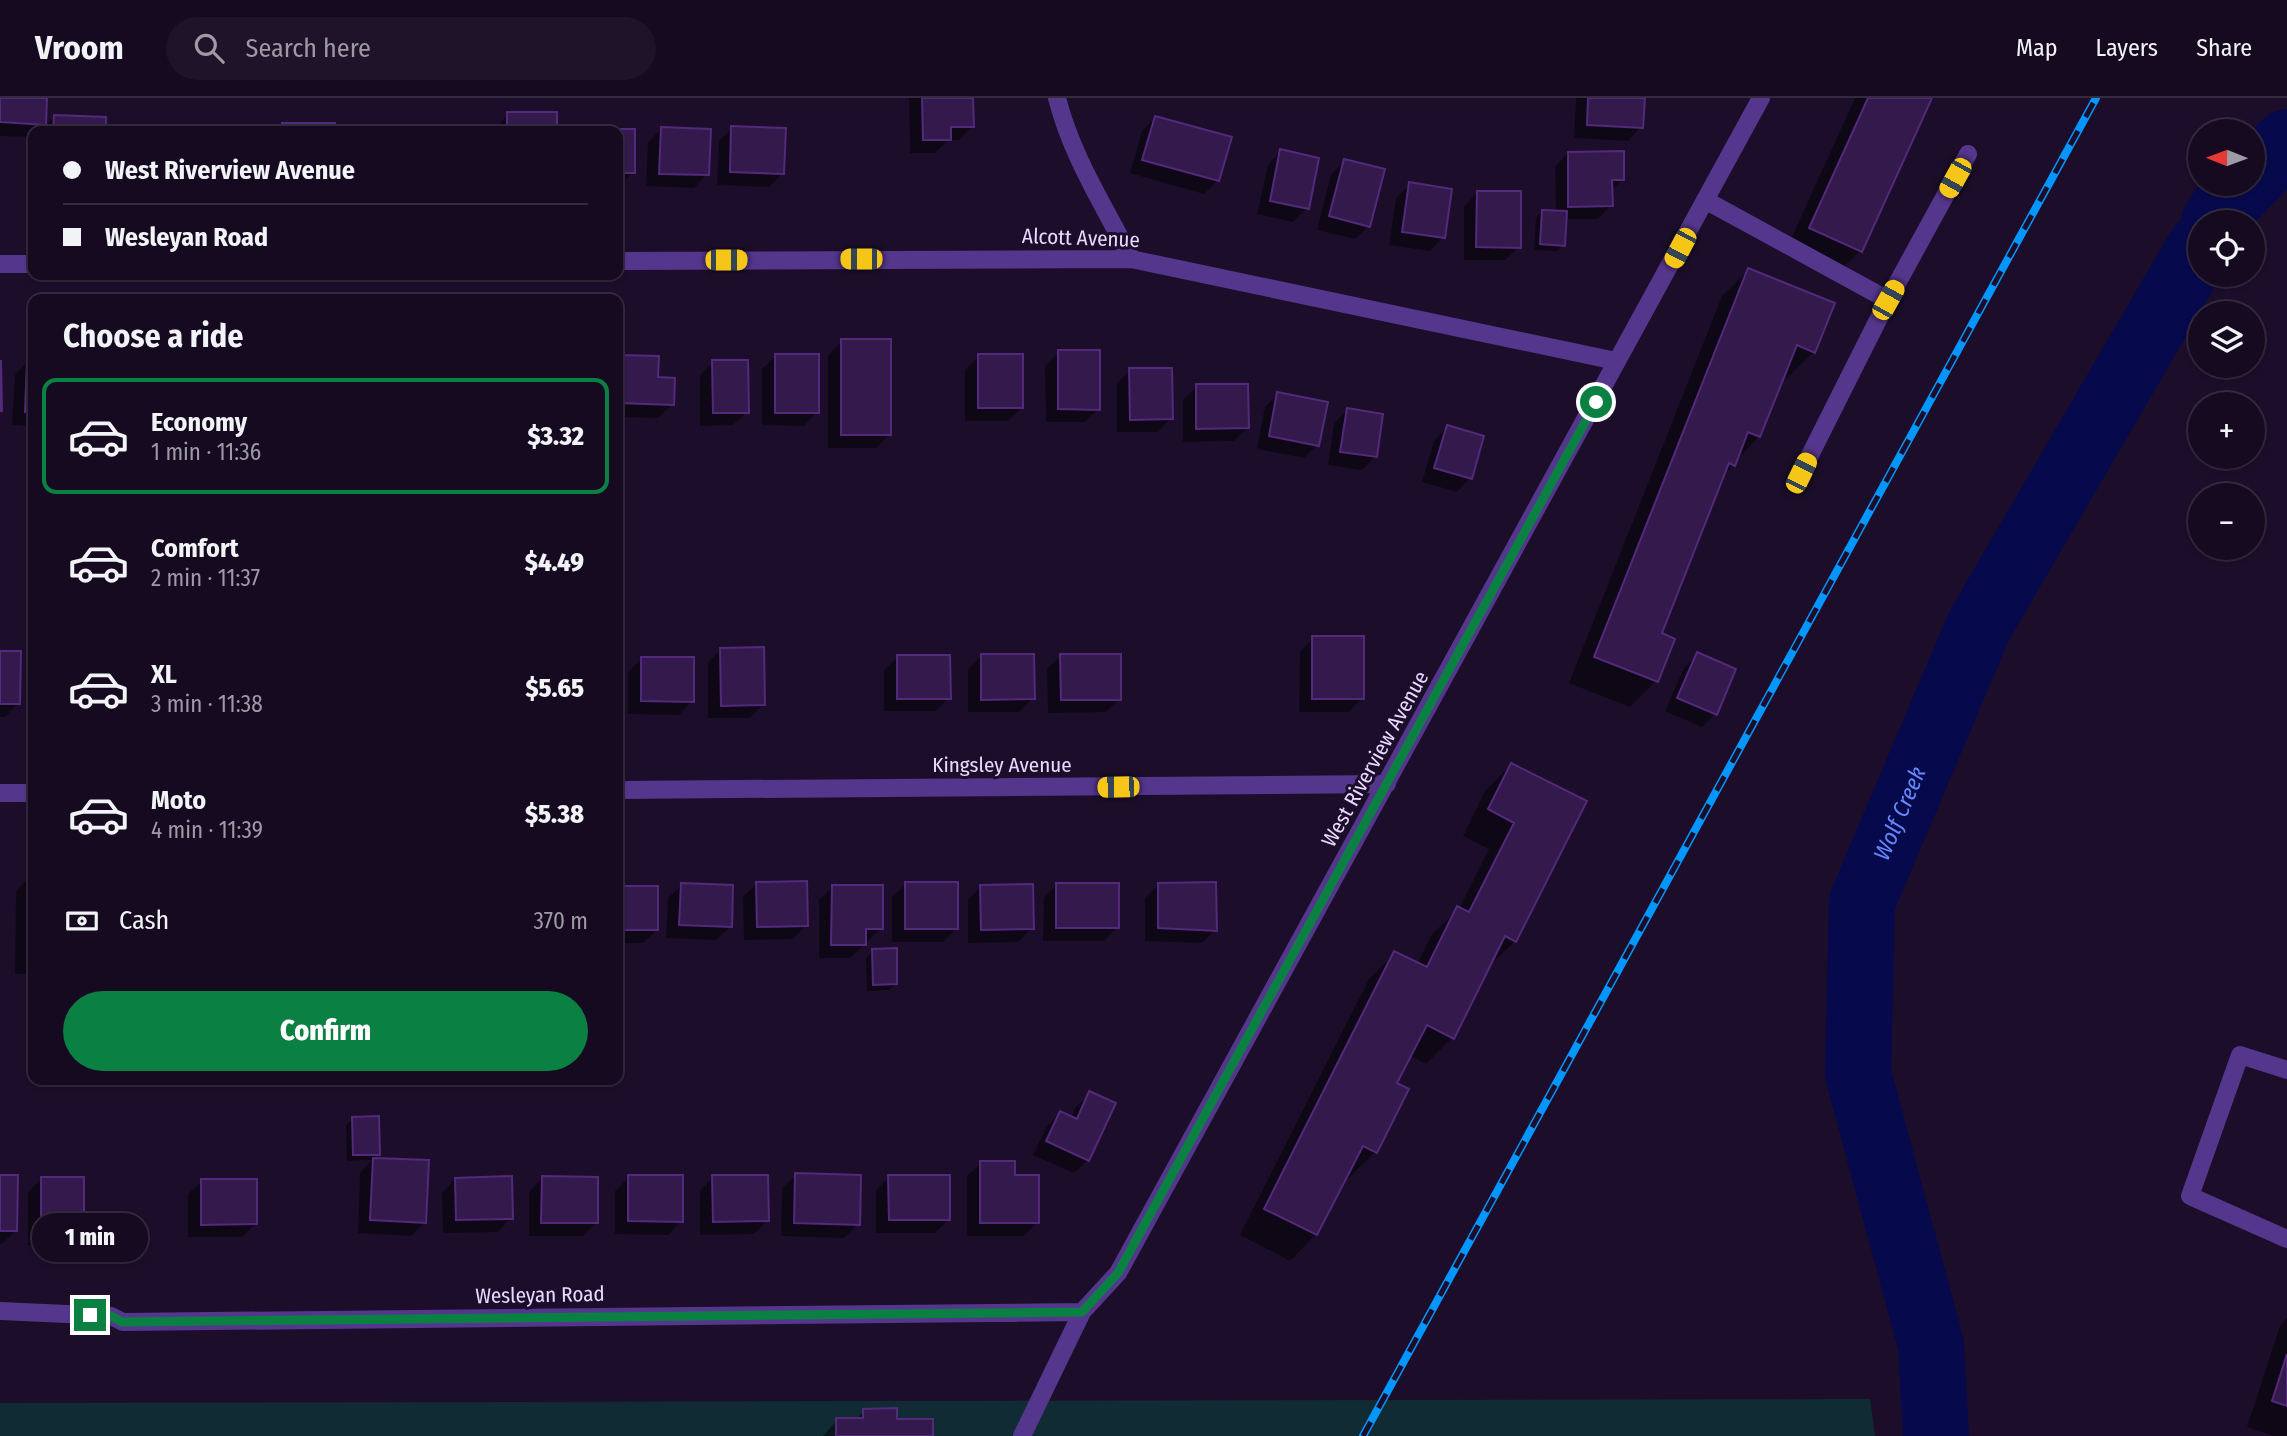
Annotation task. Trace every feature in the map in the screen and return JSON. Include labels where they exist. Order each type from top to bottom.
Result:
[{"type":"street","points":[[1057,98],[1066,133],[1084,176],[1131,259]]},
{"type":"street","name":"West Riverview Avenue","points":[[1022,1436],[1082,1312],[1118,1273],[1760,98]]},
{"type":"street","points":[[1801,473],[1888,300],[1968,154]]},
{"type":"street","points":[[1705,201],[1888,300]]},
{"type":"street","name":"Alcott Avenue","points":[[623,261],[1131,259],[1616,361]]},
{"type":"street","points":[[0,264],[28,264]]},
{"type":"street","name":"Kingsley Avenue","points":[[623,790],[1387,784]]},
{"type":"street","points":[[0,793],[28,793]]},
{"type":"street","points":[[2287,1070],[2240,1055],[2190,1196],[2287,1239]]},
{"type":"street","name":"Wesleyan Road","points":[[0,1311],[111,1316],[122,1322],[1082,1312]]},
{"type":"shaded area","points":[[1870,1399],[1875,1436],[0,1436],[0,1403]]},
{"type":"building","points":[[0,98],[47,98],[46,125],[0,122]]},
{"type":"building","points":[[922,98],[973,98],[974,127],[951,127],[951,140],[923,140]]},
{"type":"building","points":[[1588,98],[1645,98],[1643,128],[1587,125]]},
{"type":"building","points":[[1868,98],[1932,98],[1862,252],[1809,228]]},
{"type":"building","points":[[507,112],[557,112],[557,126],[507,126]]},
{"type":"building","points":[[54,115],[106,117],[106,126],[53,126]]},
{"type":"building","points":[[1155,116],[1232,137],[1219,181],[1142,160]]},
{"type":"building","points":[[282,123],[335,123],[335,126],[282,126]]},
{"type":"building","points":[[731,126],[786,128],[784,174],[730,172]]},
{"type":"building","points":[[661,127],[711,129],[709,175],[659,174]]},
{"type":"building","points":[[623,129],[635,129],[635,173],[623,173]]},
{"type":"building","points":[[1280,149],[1319,158],[1309,209],[1270,201]]},
{"type":"building","points":[[1624,151],[1624,180],[1612,180],[1613,206],[1568,207],[1568,152]]},
{"type":"building","points":[[1344,159],[1385,169],[1370,227],[1329,216]]},
{"type":"building","points":[[1409,182],[1452,189],[1445,238],[1402,232]]},
{"type":"building","points":[[1477,191],[1521,191],[1521,248],[1476,247]]},
{"type":"building","points":[[1542,210],[1567,211],[1565,246],[1540,244]]},
{"type":"building","points":[[1748,268],[1835,303],[1815,353],[1797,345],[1760,437],[1748,432],[1735,466],[1729,463],[1662,633],[1675,639],[1658,682],[1594,657]]},
{"type":"building","points":[[841,339],[891,339],[891,435],[841,435]]},
{"type":"building","points":[[1058,350],[1100,350],[1100,410],[1058,409]]},
{"type":"building","points":[[775,354],[819,354],[819,413],[775,413]]},
{"type":"building","points":[[978,354],[1023,354],[1023,408],[978,408]]},
{"type":"building","points":[[623,355],[659,356],[658,377],[675,378],[674,405],[623,403]]},
{"type":"building","points":[[27,360],[28,360],[28,412],[25,412]]},
{"type":"building","points":[[712,360],[748,360],[749,413],[713,413]]},
{"type":"building","points":[[1,361],[2,411],[0,411]]},
{"type":"building","points":[[1129,368],[1172,368],[1173,419],[1130,420]]},
{"type":"building","points":[[1196,384],[1248,384],[1249,428],[1196,429]]},
{"type":"building","points":[[1277,392],[1328,402],[1319,446],[1269,436]]},
{"type":"building","points":[[1347,408],[1383,414],[1377,457],[1340,452]]},
{"type":"building","points":[[1447,425],[1484,436],[1472,479],[1434,468]]},
{"type":"building","points":[[1312,636],[1364,636],[1364,699],[1312,699]]},
{"type":"building","points":[[764,647],[765,705],[721,706],[720,648]]},
{"type":"building","points":[[0,651],[21,651],[20,704],[0,704]]},
{"type":"building","points":[[1697,652],[1736,669],[1717,715],[1677,698]]},
{"type":"building","points":[[981,654],[1034,654],[1035,699],[981,700]]},
{"type":"building","points":[[1060,654],[1121,654],[1121,700],[1061,700]]},
{"type":"building","points":[[897,655],[950,655],[951,699],[897,699]]},
{"type":"building","points":[[641,657],[694,657],[694,702],[641,701]]},
{"type":"building","points":[[1511,763],[1587,801],[1516,942],[1505,936],[1454,1039],[1427,1025],[1397,1083],[1409,1089],[1377,1153],[1363,1146],[1317,1235],[1264,1209],[1394,951],[1427,967],[1457,906],[1469,912],[1514,823],[1488,809]]},
{"type":"building","points":[[807,881],[808,926],[757,927],[756,882]]},
{"type":"building","points":[[905,882],[958,882],[958,929],[905,929]]},
{"type":"building","points":[[1216,882],[1217,931],[1158,928],[1158,883]]},
{"type":"building","points":[[681,883],[733,885],[732,927],[679,925]]},
{"type":"building","points":[[1056,883],[1119,883],[1119,928],[1056,928]]},
{"type":"building","points":[[1033,884],[1034,929],[981,930],[980,885]]},
{"type":"building","points":[[832,885],[883,885],[883,929],[866,929],[866,945],[831,945]]},
{"type":"building","points":[[623,886],[658,886],[658,930],[623,930]]},
{"type":"building","points":[[897,948],[897,984],[873,985],[872,949]]},
{"type":"building","points":[[1089,1091],[1116,1103],[1089,1161],[1046,1141],[1060,1111],[1077,1119]]},
{"type":"building","points":[[379,1116],[380,1155],[353,1155],[352,1117]]},
{"type":"building","points":[[373,1158],[429,1160],[426,1223],[370,1220]]},
{"type":"building","points":[[980,1161],[1015,1161],[1015,1175],[1039,1175],[1039,1223],[980,1223]]},
{"type":"building","points":[[795,1173],[861,1175],[860,1225],[794,1223]]},
{"type":"building","points":[[0,1175],[18,1175],[17,1231],[0,1231]]},
{"type":"building","points":[[628,1175],[683,1175],[683,1222],[628,1221]]},
{"type":"building","points":[[712,1175],[768,1175],[769,1221],[713,1222]]},
{"type":"building","points":[[888,1175],[950,1175],[950,1220],[889,1220]]},
{"type":"building","points":[[512,1176],[513,1219],[456,1220],[455,1178]]},
{"type":"building","points":[[542,1176],[598,1177],[598,1223],[541,1223]]},
{"type":"building","points":[[41,1177],[84,1177],[84,1232],[41,1232]]},
{"type":"building","points":[[201,1179],[257,1179],[257,1224],[201,1225]]},
{"type":"building","points":[[2287,1354],[2287,1406],[2272,1401]]},
{"type":"building","points":[[897,1408],[897,1419],[933,1419],[933,1436],[836,1436],[836,1418],[863,1418],[863,1409]]},
{"type":"waterway","name":"Wolf Creek","points":[[2265,165],[2287,142]]},
{"type":"waterway","name":"Wolf Creek","points":[[2221,210],[2234,196]]},
{"type":"waterway","name":"Wolf Creek","points":[[1936,1436],[1931,1345],[1858,1074],[1862,902],[1979,626],[2188,268]]},
{"type":"railway","points":[[1363,1436],[2096,98]]},
{"type":"route","points":[[90,1315],[111,1316],[122,1322],[1082,1312],[1118,1273],[1596,402]]}]
